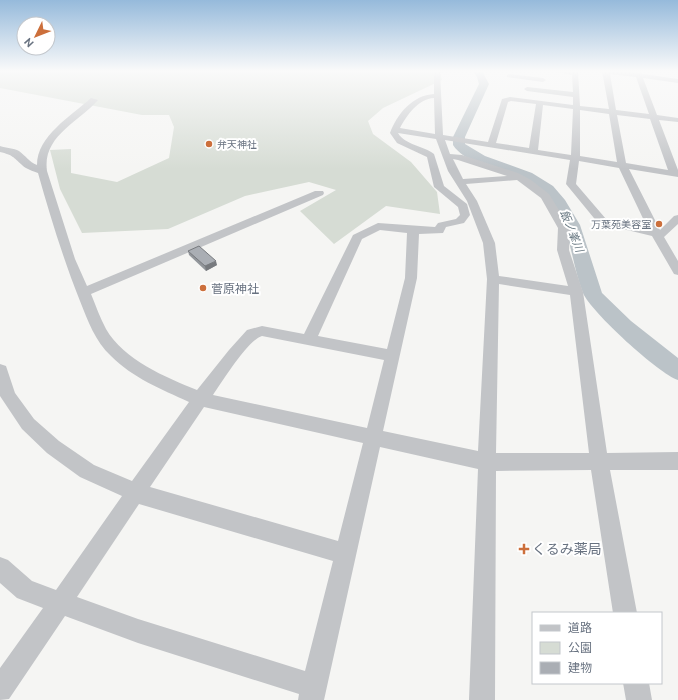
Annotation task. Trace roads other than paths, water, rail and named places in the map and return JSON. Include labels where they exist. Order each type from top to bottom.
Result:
[{"type":"street","points":[[90,104],[58,133],[44,149],[41,160],[42,171],[69,259],[82,293],[100,332],[116,352],[151,378],[200,399],[487,462],[599,460],[678,461]]},
{"type":"street","points":[[309,339],[357,237],[378,226],[439,231],[442,225],[460,221],[465,215],[463,206],[439,187],[431,156],[421,149],[398,140],[395,137],[395,130],[402,115],[414,104]]},
{"type":"street","points":[[438,104],[439,137],[460,182],[472,202],[489,243],[493,279],[487,462],[482,700]]},
{"type":"street","points":[[491,145],[504,104]]},
{"type":"street","points":[[533,151],[540,104]]},
{"type":"street","points":[[545,104],[678,120]]},
{"type":"street","points":[[578,104],[576,158],[571,184],[602,222],[662,234],[678,218]]},
{"type":"street","points":[[612,104],[622,165],[656,234],[678,271]]},
{"type":"street","points":[[649,104],[652,117],[677,171]]},
{"type":"street","points":[[395,130],[622,165],[677,171]]},
{"type":"street","points":[[0,149],[14,152],[21,157],[26,164],[42,171]]},
{"type":"street","points":[[447,156],[459,157],[521,178],[545,196],[564,228],[563,250],[576,292],[599,460],[625,612]]},
{"type":"street","points":[[460,182],[521,178]]},
{"type":"street","points":[[82,293],[319,193]]},
{"type":"street","points":[[0,568],[25,590],[312,693],[411,278],[413,230]]},
{"type":"street","points":[[493,279],[576,292]]},
{"type":"street","points":[[0,690],[200,399],[234,354],[252,334],[262,331],[392,356]]},
{"type":"street","points":[[0,370],[4,398],[28,424],[53,447],[87,471],[136,493],[345,554]]},
{"type":"street","points":[[636,684],[639,700]]},
{"type":"waterway","name":"飯ノ峯川","points":[[475,104],[459,137],[459,145],[469,153],[538,181],[548,189],[566,212],[594,296],[624,326],[678,371]]},
{"type":"place","name":"弁天神社","points":[[209,144]]},
{"type":"place","name":"万葉苑美容室","points":[[659,224]]},
{"type":"place","name":"菅原神社","points":[[203,288]]},
{"type":"place","name":"くるみ薬局","points":[[524,549]]}]
